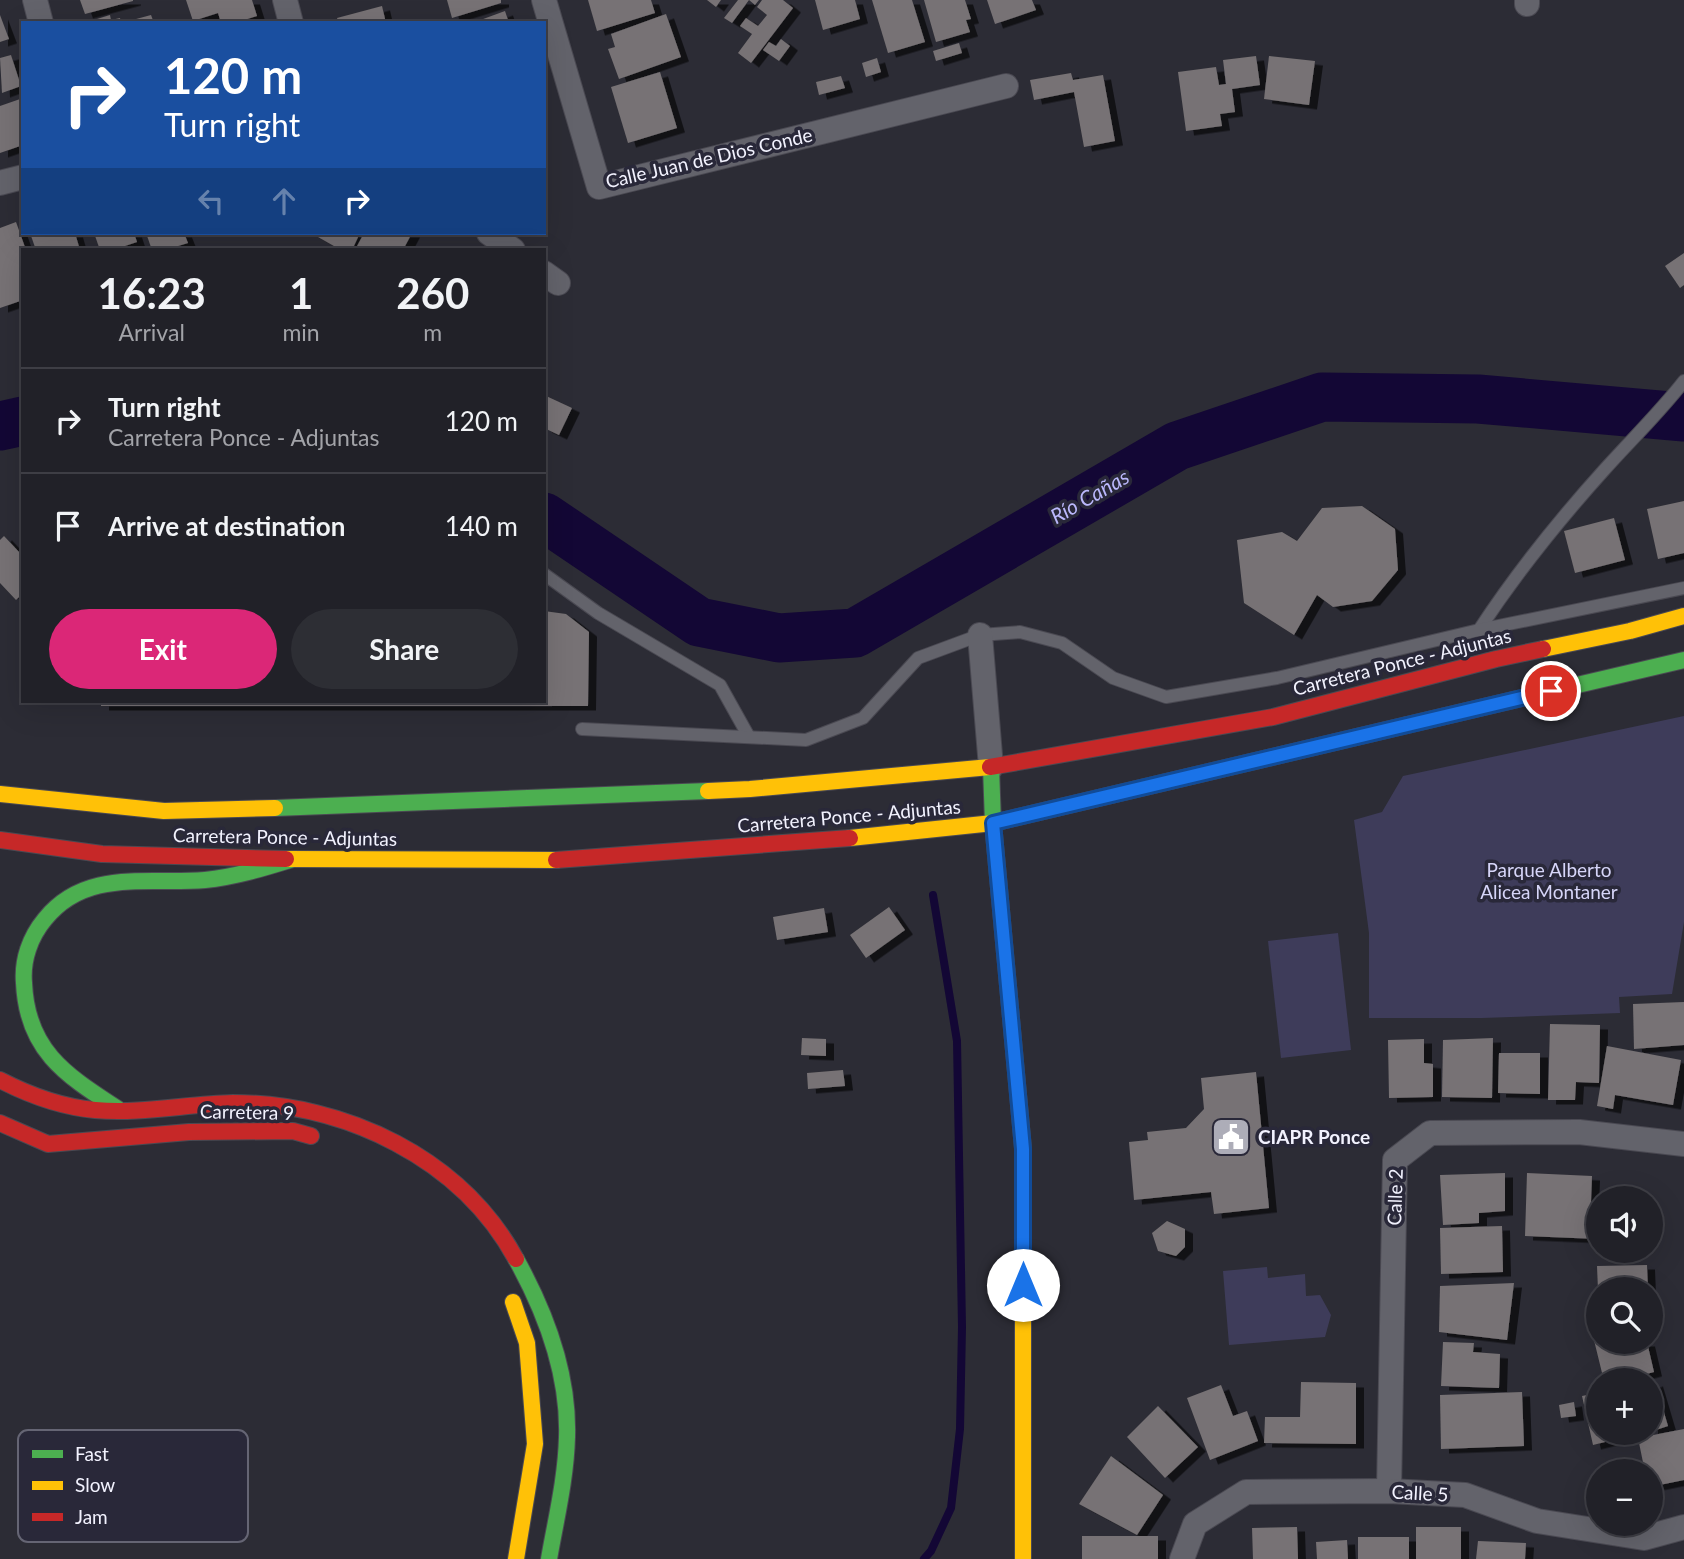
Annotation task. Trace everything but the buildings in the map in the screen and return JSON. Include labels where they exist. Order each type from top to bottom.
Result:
[{"type":"main road","name":"Carretera Ponce - Adjuntas","points":[[0,793],[164,811],[238,810],[750,789],[991,767],[1272,717],[1496,659],[1630,631],[1684,616]]},
{"type":"main road","name":"Carretera Ponce - Adjuntas","points":[[0,840],[102,854],[293,859],[549,860],[797,843],[993,823],[1684,660]]},
{"type":"main road","points":[[991,767],[993,823],[1023,1149],[1023,1559]]},
{"type":"main road","points":[[120,1110],[66,1074],[45,1052],[33,1029],[22,991],[23,964],[31,941],[42,922],[54,908],[70,897],[98,884],[131,879],[216,880],[293,859]]},
{"type":"main road","points":[[0,1080],[57,1103],[87,1110],[259,1104],[306,1109],[353,1121],[391,1139],[425,1158],[463,1190],[495,1226],[525,1271],[544,1312],[559,1368],[567,1419],[564,1466],[550,1558]]},
{"type":"main road","name":"Carretera 9","points":[[0,1123],[48,1143],[202,1132],[293,1131],[333,1141]]},
{"type":"main road","points":[[504,1284],[511,1295],[527,1343],[535,1444],[517,1553]]},
{"type":"street","points":[[35,0],[40,21]]},
{"type":"street","points":[[285,0],[290,21]]},
{"type":"street","name":"Calle Juan de Dios Conde","points":[[544,0],[599,187],[1006,86]]},
{"type":"street","points":[[0,183],[21,178]]},
{"type":"street","points":[[492,235],[510,248]]},
{"type":"street","points":[[979,635],[991,767]]},
{"type":"street","name":"Calle 2","points":[[1389,1491],[1395,1160],[1430,1133],[1579,1132],[1684,1144]]},
{"type":"street","name":"Calle 5","points":[[1182,1559],[1195,1524],[1246,1492],[1389,1491],[1465,1495],[1537,1521],[1644,1538],[1684,1527]]},
{"type":"lane","points":[[1479,630],[1514,577],[1684,381]]},
{"type":"lane","points":[[546,575],[598,613],[720,685],[749,737]]},
{"type":"lane","points":[[582,729],[806,740],[863,718],[918,658],[979,635],[1020,632],[1062,643],[1113,678],[1166,697],[1278,678],[1479,630],[1684,589]]},
{"type":"green space","name":"Parque Alberto Alicea Montaner","points":[[1684,716],[1684,922],[1672,994],[1619,997],[1620,1013],[1482,1018],[1369,1018],[1369,933],[1354,820],[1382,812],[1403,776]]},
{"type":"green space","points":[[1338,933],[1351,1050],[1281,1058],[1268,941]]},
{"type":"green space","points":[[1267,1267],[1268,1278],[1305,1274],[1306,1296],[1320,1295],[1331,1315],[1325,1337],[1229,1345],[1223,1271]]},
{"type":"waterway","name":"Río Cañas","points":[[546,518],[699,622],[779,638],[855,633],[1177,446],[1322,397],[1478,399],[1684,417]]},
{"type":"waterway","name":"Río Cañas","points":[[0,426],[21,421]]},
{"type":"waterway","points":[[924,1559],[931,1551],[951,1508],[960,1429],[962,1327],[957,1041],[933,895]]},
{"type":"traffic: fast","points":[[1407,725],[1684,660]]},
{"type":"traffic: fast","points":[[991,767],[993,823],[1023,1148],[1023,1305]]},
{"type":"traffic: fast","points":[[275,808],[708,791]]},
{"type":"traffic: fast","points":[[118,1109],[66,1072],[41,1044],[33,1027],[27,1007],[24,966],[31,941],[40,926],[61,903],[79,892],[99,886],[119,882],[216,879],[293,859]]},
{"type":"traffic: fast","points":[[516,1259],[537,1301],[554,1345],[567,1413],[566,1452],[549,1559]]},
{"type":"traffic: slow","points":[[1543,649],[1630,631],[1684,616]]},
{"type":"traffic: slow","points":[[850,838],[993,823],[1407,725]]},
{"type":"traffic: slow","points":[[708,791],[990,767]]},
{"type":"traffic: slow","points":[[0,794],[164,811],[275,808]]},
{"type":"traffic: slow","points":[[286,859],[556,860]]},
{"type":"traffic: slow","points":[[513,1302],[527,1343],[535,1444],[516,1559]]},
{"type":"traffic: slow","points":[[1023,1305],[1023,1559]]},
{"type":"traffic: jam","points":[[990,767],[1273,717],[1543,649]]},
{"type":"traffic: jam","points":[[556,860],[850,838]]},
{"type":"traffic: jam","points":[[0,840],[102,854],[286,859]]},
{"type":"traffic: jam","points":[[0,1080],[46,1100],[83,1108],[130,1111],[233,1103],[317,1113],[357,1126],[396,1143],[432,1165],[464,1192],[493,1223],[516,1259]]},
{"type":"traffic: jam","points":[[0,1123],[48,1144],[189,1132],[293,1131],[311,1136]]},
{"type":"place","name":"CIAPR Ponce","points":[[1231,1137]]},
{"type":"route","points":[[1023,1285],[1023,1149],[993,823],[1551,691]]}]
